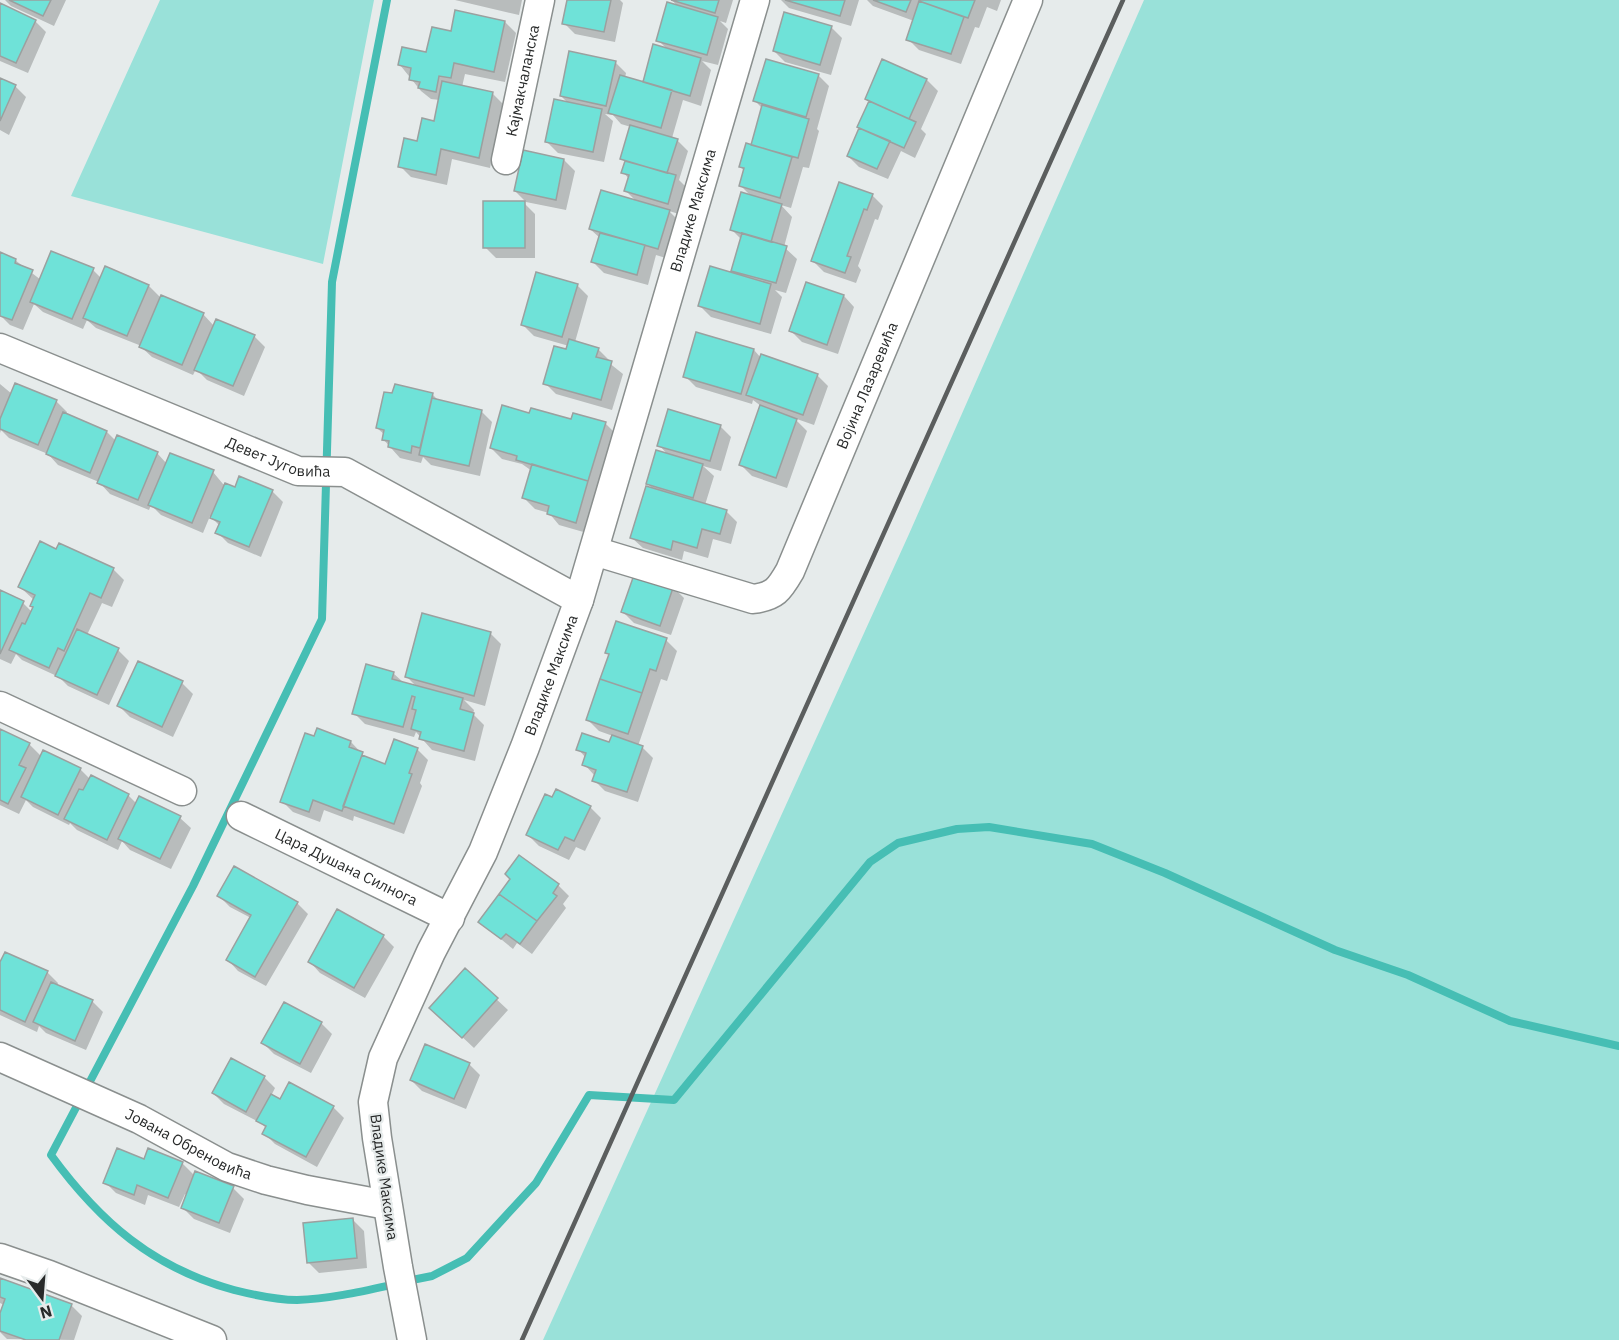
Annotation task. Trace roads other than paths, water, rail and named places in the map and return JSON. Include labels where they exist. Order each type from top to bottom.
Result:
[{"type":"street","name":"Кајмакчаланска","points":[[506,160],[540,0]]},
{"type":"street","name":"Владике Максима","points":[[412,1340],[387,1205],[373,1102],[382,1058],[431,952],[483,852],[521,758],[579,600],[755,0]]},
{"type":"street","name":"Војина Лазаревића","points":[[594,551],[753,599],[766,597],[778,590],[790,571],[1028,0]]},
{"type":"street","name":"Девет Југовића","points":[[0,348],[298,471],[345,472],[579,600]]},
{"type":"street","points":[[0,706],[182,791]]},
{"type":"street","name":"Цара Душана Силнога","points":[[241,816],[450,918]]},
{"type":"street","name":"Јована Обреновића","points":[[0,1057],[149,1124],[227,1167],[286,1185],[387,1205]]},
{"type":"street","points":[[0,1258],[50,1275],[212,1340]]},
{"type":"waterway","points":[[86,1089],[193,886],[322,619],[332,282],[387,0]]},
{"type":"waterway","points":[[407,1281],[432,1276],[467,1258],[536,1183],[589,1095],[674,1100],[870,862],[898,843],[957,829],[989,827],[1092,844],[1165,873],[1335,950],[1408,975],[1510,1021],[1619,1046]]},
{"type":"waterway","points":[[80,1100],[51,1155],[89,1201],[109,1221],[153,1255],[205,1281],[242,1292],[281,1299],[322,1298],[396,1284]]},
{"type":"railway","points":[[522,1340],[1123,0]]}]
